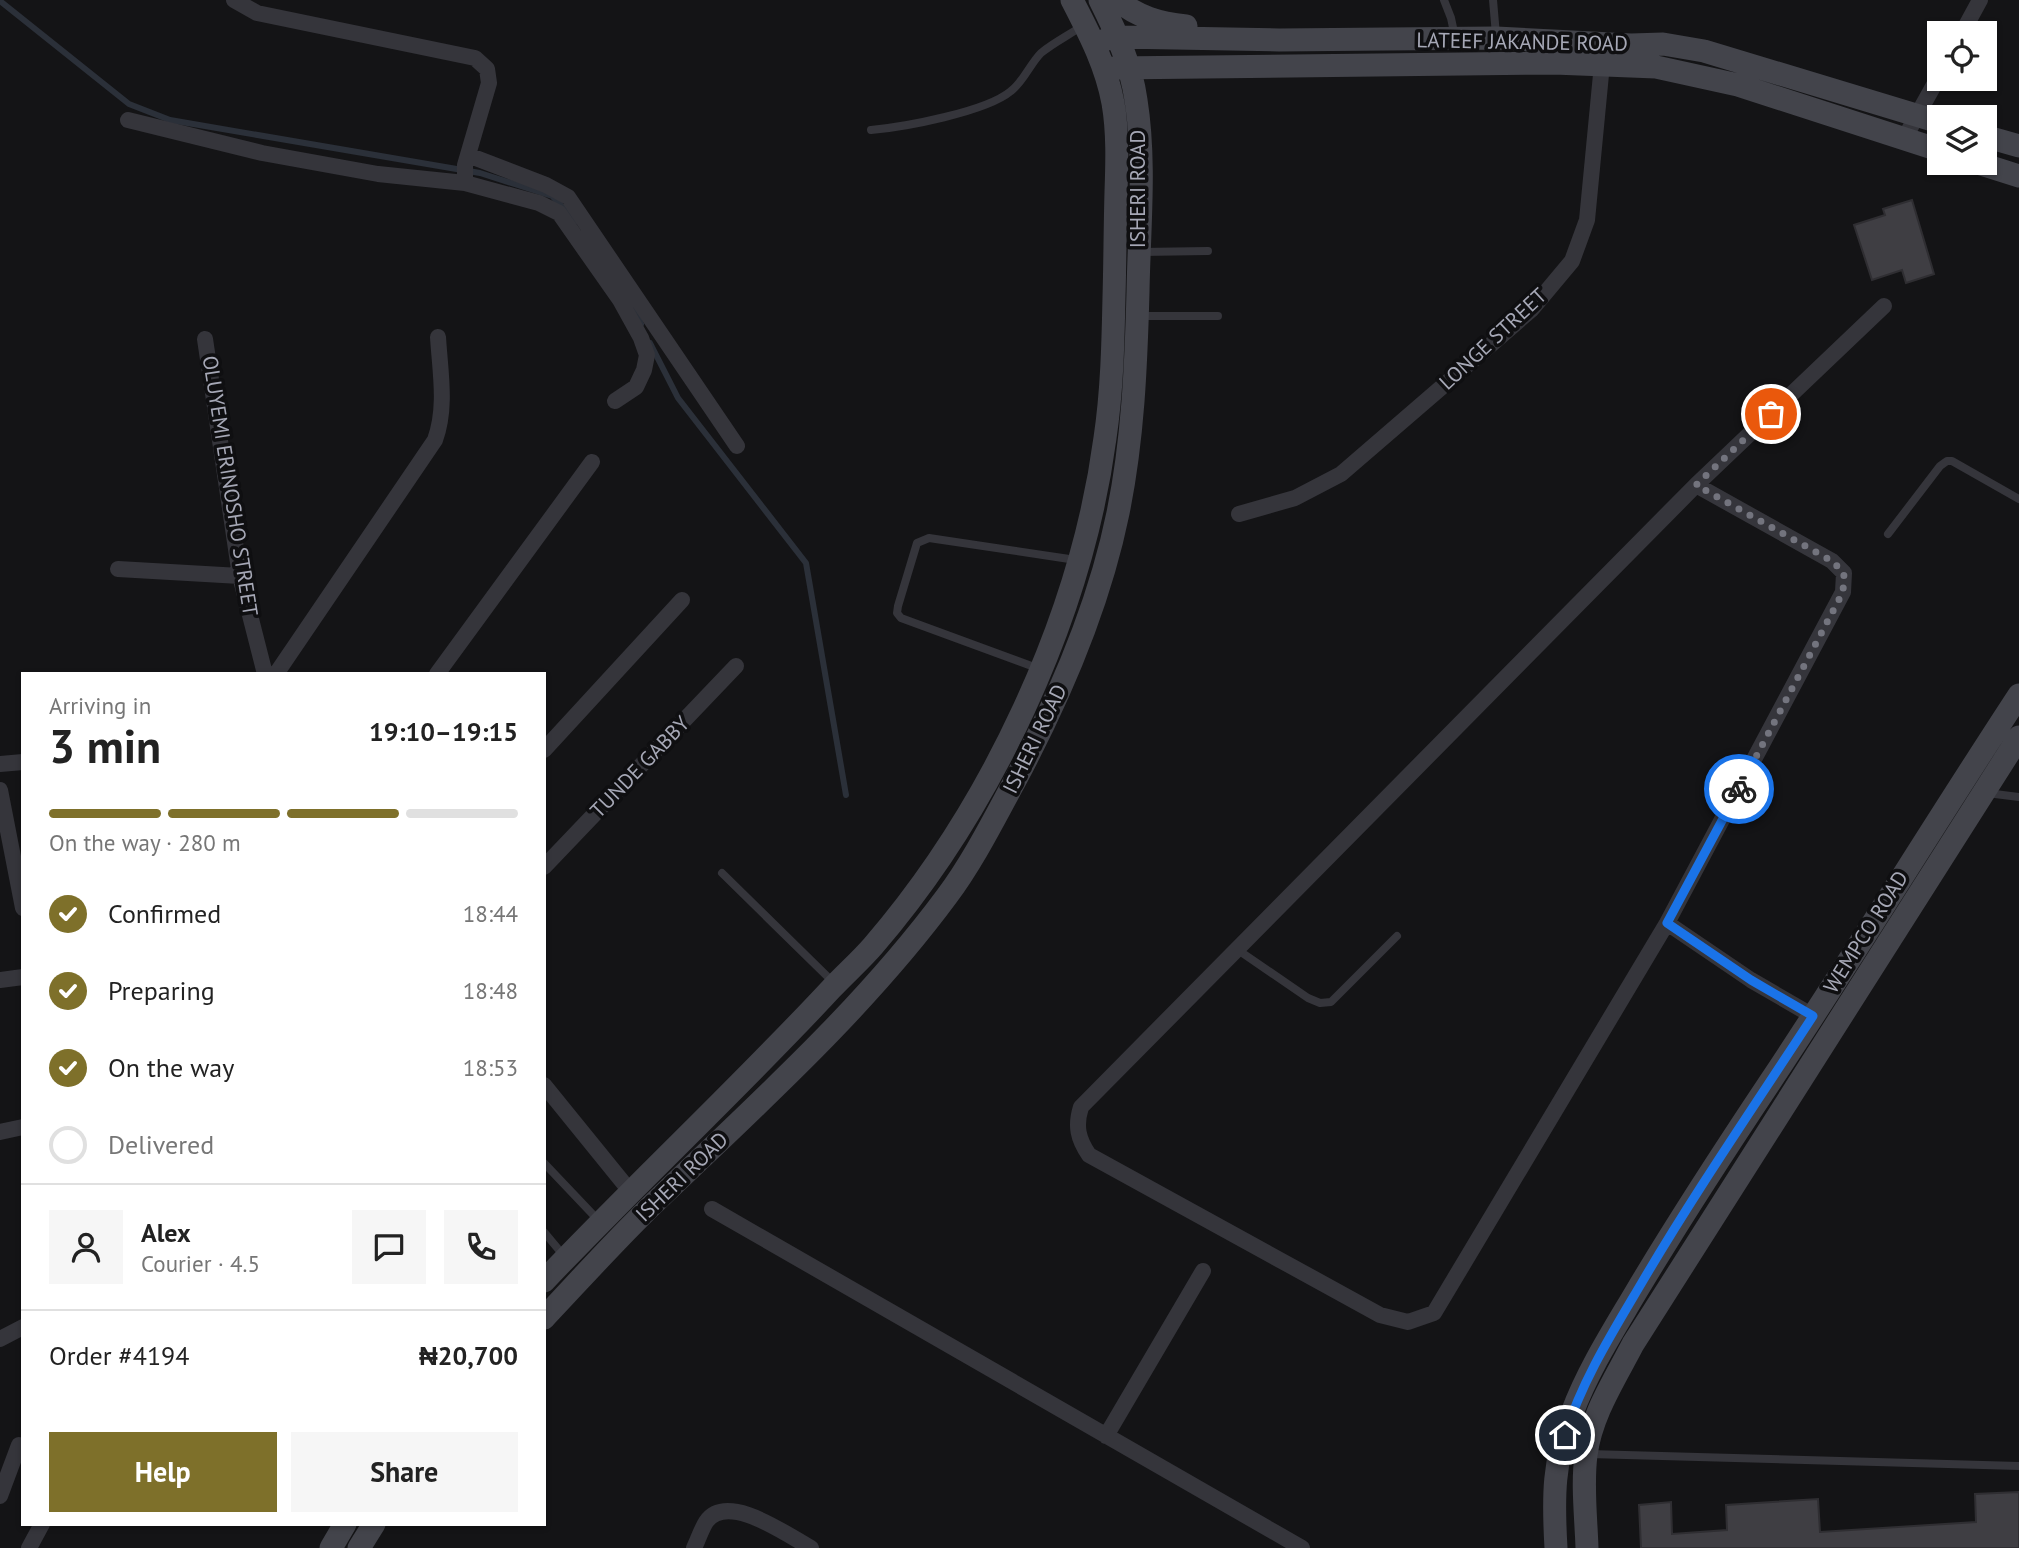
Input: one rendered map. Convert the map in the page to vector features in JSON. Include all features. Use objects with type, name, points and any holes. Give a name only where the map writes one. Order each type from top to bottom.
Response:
[{"type":"main road","name":"ISHERI ROAD","points":[[546,1279],[872,948],[927,878],[967,815],[1008,742],[1041,670],[1079,561],[1093,508],[1105,441],[1112,377],[1117,154],[1113,104],[1104,69],[1090,33],[1072,0]]},
{"type":"main road","name":"ISHERI ROAD","points":[[546,1316],[647,1210],[805,1058],[891,964],[948,895],[994,820],[1048,718],[1082,639],[1118,513],[1136,379],[1140,154],[1136,100],[1119,37],[1100,0]]},
{"type":"main road","points":[[1117,0],[1132,12],[1158,22],[1279,40]]},
{"type":"main road","name":"LATEEF JAKANDE ROAD","points":[[1090,33],[1119,37],[1279,40],[1496,38],[1631,45],[1662,44],[1704,51],[1927,119]]},
{"type":"main road","name":"LATEEF JAKANDE ROAD","points":[[1104,69],[1128,66],[1602,64],[1656,67],[1738,85],[1927,146]]},
{"type":"main road","points":[[1997,140],[2019,146]]},
{"type":"main road","points":[[1997,169],[2019,176]]},
{"type":"main road","name":"WEMPCO ROAD","points":[[1556,1548],[1553,1497],[1557,1458],[1572,1412],[1602,1349],[1688,1205],[2019,695]]},
{"type":"main road","name":"WEMPCO ROAD","points":[[1587,1548],[1586,1454],[1596,1417],[1633,1344],[2019,737]]},
{"type":"main road","points":[[1688,1205],[1712,1219]]},
{"type":"main road","points":[[331,1548],[344,1526]]},
{"type":"main road","points":[[359,1548],[372,1526]]},
{"type":"street","points":[[234,0],[257,13],[475,58],[487,69],[489,83],[466,169]]},
{"type":"street","points":[[1969,21],[1980,0]]},
{"type":"street","name":"LONGE STREET","points":[[1239,514],[1295,498],[1341,474],[1531,310],[1572,261],[1587,220],[1602,64]]},
{"type":"street","points":[[128,120],[262,153],[378,174],[466,169],[546,185],[568,197],[737,446]]},
{"type":"street","points":[[1904,139],[1927,120]]},
{"type":"street","points":[[466,169],[559,213],[620,300],[641,338],[647,355],[636,387],[615,401]]},
{"type":"street","points":[[1696,485],[1832,561],[1844,573],[1843,592],[1667,923],[1434,1313],[1408,1322],[1380,1315],[1089,1155],[1079,1141],[1077,1119],[1081,1107],[1696,485],[1884,306]]},
{"type":"street","points":[[277,672],[435,440],[442,408],[438,337]]},
{"type":"street","name":"OLUYEMI ERINOSHO STREET","points":[[205,339],[240,576],[264,672]]},
{"type":"street","points":[[438,672],[592,462]]},
{"type":"street","points":[[118,569],[240,576]]},
{"type":"street","points":[[546,748],[682,600]]},
{"type":"street","name":"TUNDE GABBY","points":[[546,865],[736,666]]},
{"type":"street","points":[[0,764],[21,762]]},
{"type":"street","points":[[0,790],[21,898]]},
{"type":"street","points":[[1667,923],[1751,980],[1813,1016]]},
{"type":"street","points":[[0,980],[21,977]]},
{"type":"street","points":[[546,1087],[630,1191]]},
{"type":"street","points":[[0,1132],[21,1127]]},
{"type":"street","points":[[712,1209],[1302,1548]]},
{"type":"street","points":[[1107,1436],[1203,1271]]},
{"type":"street","points":[[0,1339],[21,1329]]},
{"type":"street","points":[[0,1496],[19,1444]]},
{"type":"street","points":[[694,1548],[707,1520],[726,1510],[746,1513],[811,1548]]},
{"type":"street","points":[[29,1548],[41,1526]]},
{"type":"lane","points":[[1444,0],[1456,40]]},
{"type":"lane","points":[[1493,0],[1496,38]]},
{"type":"lane","points":[[871,130],[917,124],[996,100],[1010,93],[1022,82],[1040,54],[1090,33]]},
{"type":"lane","points":[[1138,252],[1208,251]]},
{"type":"lane","points":[[1137,316],[1218,316]]},
{"type":"lane","points":[[1888,534],[1940,466],[1947,461],[1952,461],[2019,499]]},
{"type":"lane","points":[[1041,670],[901,618],[897,613],[898,606],[917,543],[929,538],[1079,561]]},
{"type":"lane","points":[[1984,792],[2019,797]]},
{"type":"lane","points":[[722,873],[835,984]]},
{"type":"lane","points":[[1238,950],[1308,998],[1320,1003],[1331,1002],[1397,936]]},
{"type":"lane","points":[[546,1165],[600,1223]]},
{"type":"lane","points":[[546,1234],[566,1258]]},
{"type":"lane","points":[[1586,1454],[2019,1466]]},
{"type":"building","points":[[1912,200],[1934,274],[1906,283],[1902,270],[1872,280],[1854,225],[1885,215],[1883,209]]},
{"type":"building","points":[[2019,1492],[2019,1548],[1641,1548],[1639,1505],[1671,1502],[1672,1534],[1727,1530],[1726,1505],[1818,1499],[1820,1532],[1976,1522],[1975,1494]]},
{"type":"waterway","points":[[0,1],[129,104],[170,120],[480,173],[552,196],[576,221]]},
{"type":"waterway","points":[[631,302],[641,324]]},
{"type":"waterway","points":[[650,343],[678,398],[806,563],[846,795]]},
{"type":"way so far","points":[[1739,789],[1843,592],[1844,573],[1832,561],[1696,485],[1771,414]]},
{"type":"route","points":[[1565,1435],[1572,1412],[1602,1349],[1688,1205],[1813,1016],[1751,980],[1667,923],[1739,789]]}]
